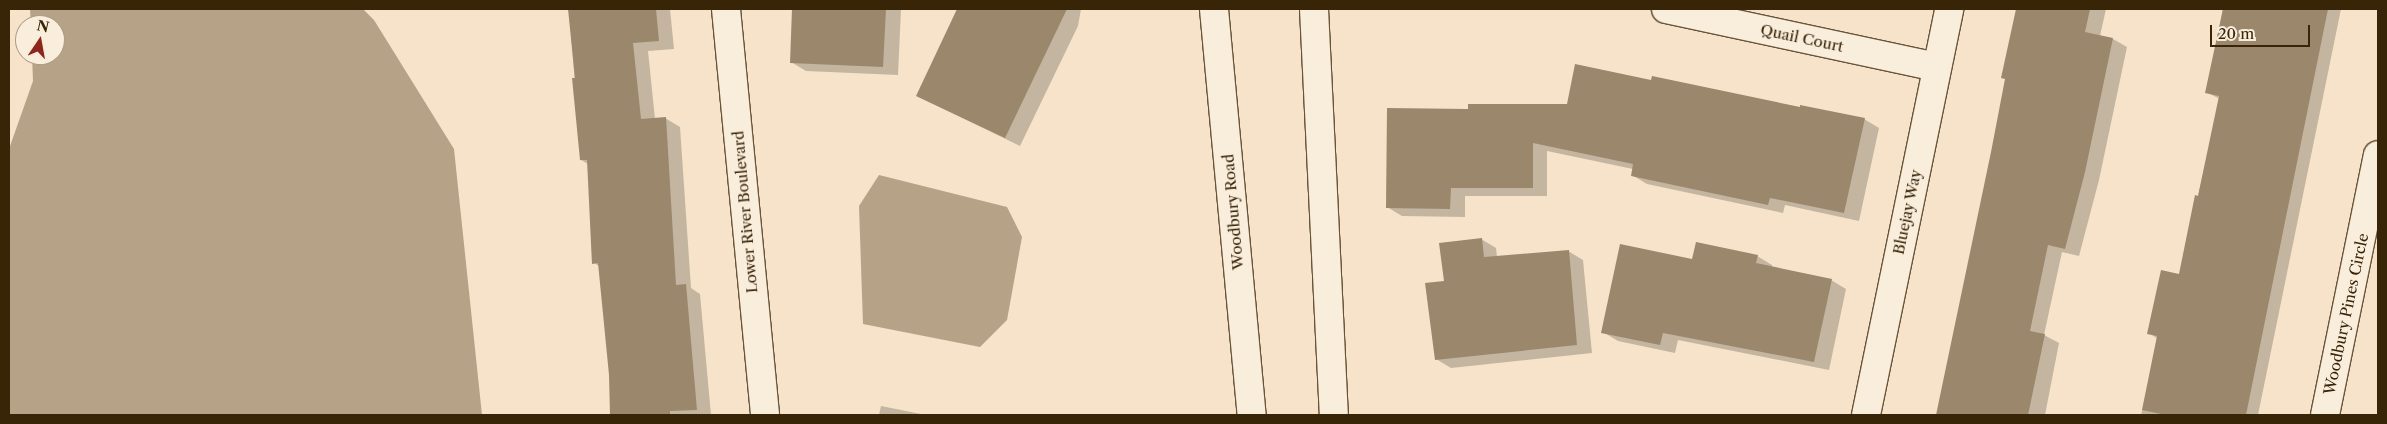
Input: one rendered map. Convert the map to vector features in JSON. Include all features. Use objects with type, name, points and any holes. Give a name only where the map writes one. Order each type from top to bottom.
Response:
[{"type":"street","name":"Lower River Boulevard","points":[[726,9],[764,415]]},
{"type":"street","name":"Woodbury Road","points":[[1214,9],[1252,415]]},
{"type":"street","points":[[1314,9],[1334,415]]},
{"type":"street","name":"Quail Court","points":[[1666,9],[1937,67]]},
{"type":"street","name":"Bluejay Way","points":[[1866,415],[1949,9]]},
{"type":"street","name":"Woodbury Pines Circle","points":[[2325,415],[2378,155]]},
{"type":"shaded area","points":[[30,9],[363,9],[374,20],[454,149],[482,415],[9,415],[9,149],[33,81],[32,65],[65,65],[65,15],[30,15]]},
{"type":"shaded area","points":[[879,175],[1007,207],[1022,237],[1007,320],[980,347],[863,324],[859,206]]},
{"type":"building","points":[[568,9],[656,9],[659,41],[633,43],[641,119],[666,117],[676,285],[686,284],[697,410],[670,411],[670,415],[610,415],[609,375],[598,263],[592,264],[587,160],[580,160],[572,78],[575,78]]},
{"type":"building","points":[[792,9],[886,9],[883,67],[790,63]]},
{"type":"building","points":[[957,9],[1067,9],[1005,138],[916,96]]},
{"type":"building","points":[[2016,9],[2090,9],[2085,32],[2113,38],[2085,172],[2065,249],[2048,245],[2030,331],[2045,334],[2028,415],[1936,415],[1991,152],[2005,79],[2001,78]]},
{"type":"building","points":[[2223,9],[2328,9],[2246,415],[2166,415],[2142,410],[2157,336],[2147,334],[2161,270],[2179,274],[2195,195],[2198,196],[2219,96],[2205,93]]},
{"type":"building","points":[[1575,64],[1651,80],[1652,76],[1800,107],[1800,105],[1865,118],[1844,213],[1770,198],[1768,205],[1631,176],[1633,164],[1533,143],[1533,188],[1451,188],[1450,209],[1386,208],[1387,108],[1468,109],[1468,104],[1567,104]]},
{"type":"building","points":[[1482,238],[1484,257],[1569,250],[1577,345],[1435,360],[1425,283],[1444,281],[1439,243]]},
{"type":"building","points":[[1696,242],[1758,255],[1756,263],[1832,279],[1814,362],[1663,333],[1660,345],[1601,333],[1620,244],[1692,259]]}]
